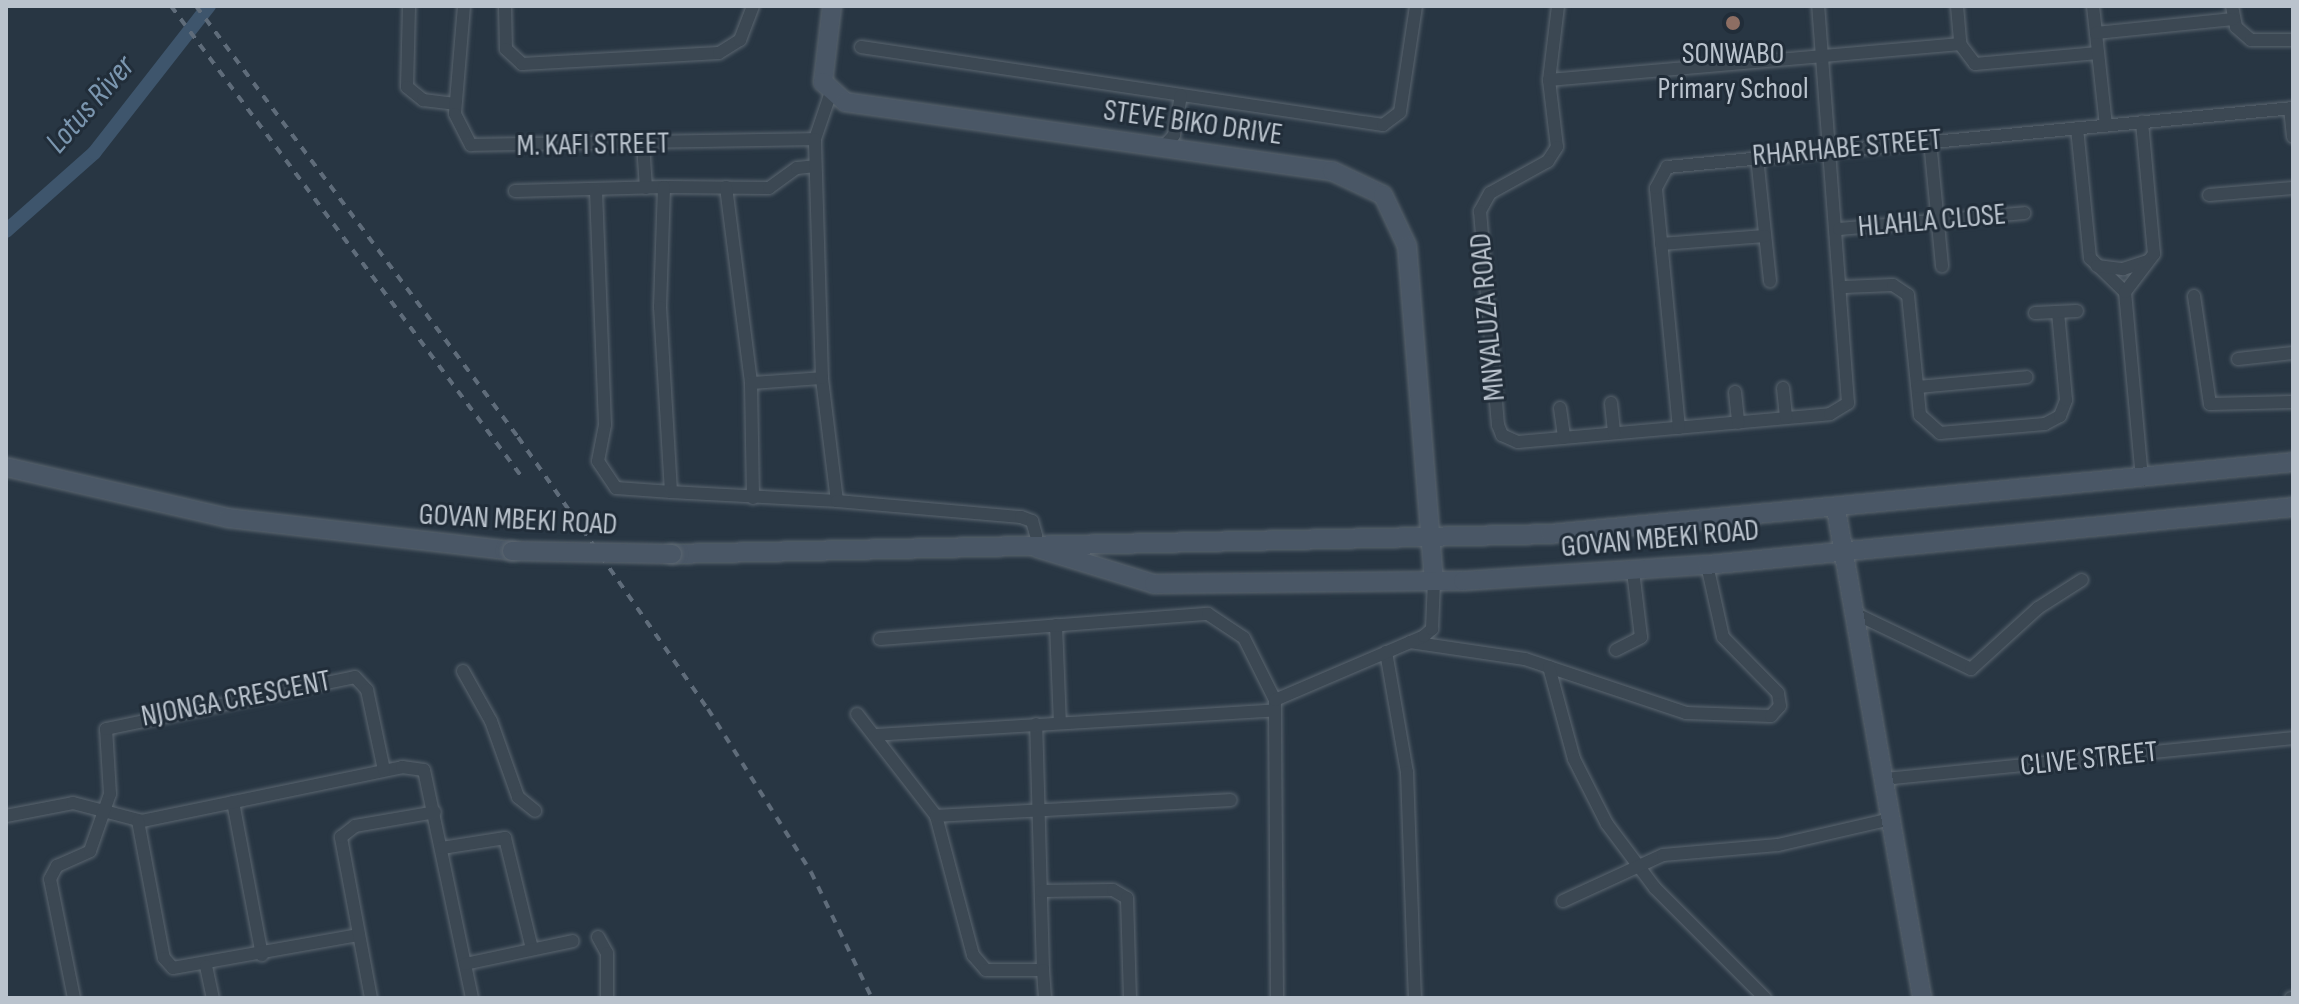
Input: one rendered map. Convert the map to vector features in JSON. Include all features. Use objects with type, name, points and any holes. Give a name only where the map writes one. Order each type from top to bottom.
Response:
[{"type":"main road","points":[[830,95],[822,76],[832,6]]},
{"type":"main road","name":"STEVE BIKO DRIVE","points":[[830,95],[1173,144],[1347,173],[1383,195],[1405,235],[1425,442],[1434,581]]},
{"type":"main road","name":"GOVAN MBEKI ROAD","points":[[6,467],[228,518],[512,551],[672,554],[1035,541],[1433,539],[1836,509],[2142,480],[2293,462]]},
{"type":"main road","name":"GOVAN MBEKI ROAD","points":[[1035,541],[1154,584],[1434,581],[1707,565],[2293,507]]},
{"type":"main road","points":[[1836,509],[1922,998]]},
{"type":"street","points":[[409,6],[407,87],[423,100],[455,104]]},
{"type":"street","name":"M. KAFI STREET","points":[[464,6],[455,104],[459,133],[484,148],[815,139]]},
{"type":"street","points":[[505,6],[506,49],[522,64],[719,53],[740,40],[753,6]]},
{"type":"street","points":[[861,47],[1181,96],[1391,123],[1402,103],[1416,6]]},
{"type":"street","points":[[1558,6],[1549,80],[1824,59],[1960,44]]},
{"type":"street","name":"MNYALUZA ROAD","points":[[1549,80],[1553,155],[1490,193],[1479,223],[1502,435],[1518,442],[1830,414],[1850,400],[1844,287],[1818,6]]},
{"type":"street","points":[[1957,6],[1960,44],[1978,65],[2098,53]]},
{"type":"street","points":[[2093,6],[2106,125]]},
{"type":"street","points":[[2096,33],[2233,12],[2251,40],[2293,40]]},
{"type":"street","points":[[830,95],[815,139],[815,166],[822,378],[837,501]]},
{"type":"street","points":[[1173,144],[1181,96]]},
{"type":"street","points":[[2292,108],[2293,137]]},
{"type":"street","name":"RHARHABE STREET","points":[[1679,428],[1656,188],[1661,171],[1757,157],[2292,108]]},
{"type":"street","points":[[2125,292],[2151,260],[2142,122]]},
{"type":"street","points":[[2077,128],[2088,246],[2097,266],[2125,292],[2142,480]]},
{"type":"street","points":[[1930,141],[1942,266]]},
{"type":"street","points":[[643,144],[646,188]]},
{"type":"street","points":[[1757,157],[1770,281]]},
{"type":"street","points":[[515,191],[775,187],[797,168],[815,166]]},
{"type":"street","points":[[664,187],[660,307],[671,492]]},
{"type":"street","points":[[726,187],[751,383],[753,498]]},
{"type":"street","points":[[2209,195],[2293,188]]},
{"type":"street","points":[[596,190],[605,425],[598,461],[616,488],[837,501],[1021,517],[1032,521],[1035,541]]},
{"type":"street","name":"HLAHLA CLOSE","points":[[1839,229],[2024,213]]},
{"type":"street","points":[[1661,244],[1765,236]]},
{"type":"street","points":[[2097,266],[2123,269],[2151,260]]},
{"type":"street","points":[[1844,287],[1893,285],[1908,295],[1920,415],[1934,432],[2053,422],[2066,400],[2058,312]]},
{"type":"street","points":[[2194,296],[2210,404],[2293,402]]},
{"type":"street","points":[[2035,313],[2077,311]]},
{"type":"street","points":[[2238,359],[2293,353]]},
{"type":"street","points":[[1918,387],[2027,377]]},
{"type":"street","points":[[751,383],[822,378]]},
{"type":"street","points":[[1783,388],[1786,418]]},
{"type":"street","points":[[1735,392],[1738,423]]},
{"type":"street","points":[[1611,403],[1614,433]]},
{"type":"street","points":[[1560,408],[1564,438]]},
{"type":"street","points":[[1410,642],[1549,667],[1708,717],[1764,718],[1778,711],[1770,682],[1723,637],[1707,565]]},
{"type":"street","points":[[1616,650],[1641,637],[1633,571]]},
{"type":"street","points":[[1852,612],[1967,670],[2082,580]]},
{"type":"street","points":[[874,735],[1273,705],[1432,629],[1434,581]]},
{"type":"street","points":[[880,639],[1217,615],[1244,638],[1273,705],[1277,998]]},
{"type":"street","points":[[1056,625],[1060,723]]},
{"type":"street","points":[[1386,652],[1407,772],[1415,998]]},
{"type":"street","points":[[1549,667],[1583,781],[1636,866],[1765,998]]},
{"type":"street","points":[[463,671],[491,721],[518,797],[535,811]]},
{"type":"street","name":"NJONGA CRESCENT","points":[[100,812],[110,790],[102,736],[111,726],[349,677],[365,685],[384,770]]},
{"type":"street","points":[[857,714],[936,816],[976,962],[986,970],[1043,970]]},
{"type":"street","points":[[1036,724],[1045,998]]},
{"type":"street","name":"CLIVE STREET","points":[[1884,779],[2293,738]]},
{"type":"street","points":[[6,816],[73,803],[138,821],[384,770],[424,770],[472,998]]},
{"type":"street","points":[[936,816],[1231,800]]},
{"type":"street","points":[[233,802],[262,955]]},
{"type":"street","points":[[74,998],[50,879],[57,866],[90,851],[100,812]]},
{"type":"street","points":[[371,998],[341,837],[355,826],[435,812]]},
{"type":"street","points":[[1563,901],[1636,866],[1680,851],[1778,845],[1891,819]]},
{"type":"street","points":[[138,821],[167,964],[206,966],[359,935]]},
{"type":"street","points":[[442,848],[505,838],[532,949]]},
{"type":"street","points":[[1041,891],[1113,890],[1127,898],[1130,998]]},
{"type":"street","points":[[598,937],[607,953],[607,998]]},
{"type":"street","points":[[465,964],[573,941]]},
{"type":"street","points":[[206,966],[213,998]]},
{"type":"waterway","name":"Lotus River","points":[[6,231],[94,153],[209,6]]},
{"type":"railway","points":[[171,6],[522,477]]},
{"type":"railway","points":[[196,6],[518,437],[708,709],[811,872],[872,998]]},
{"type":"place","name":"SONWABO Primary School","points":[[1733,23]]}]
